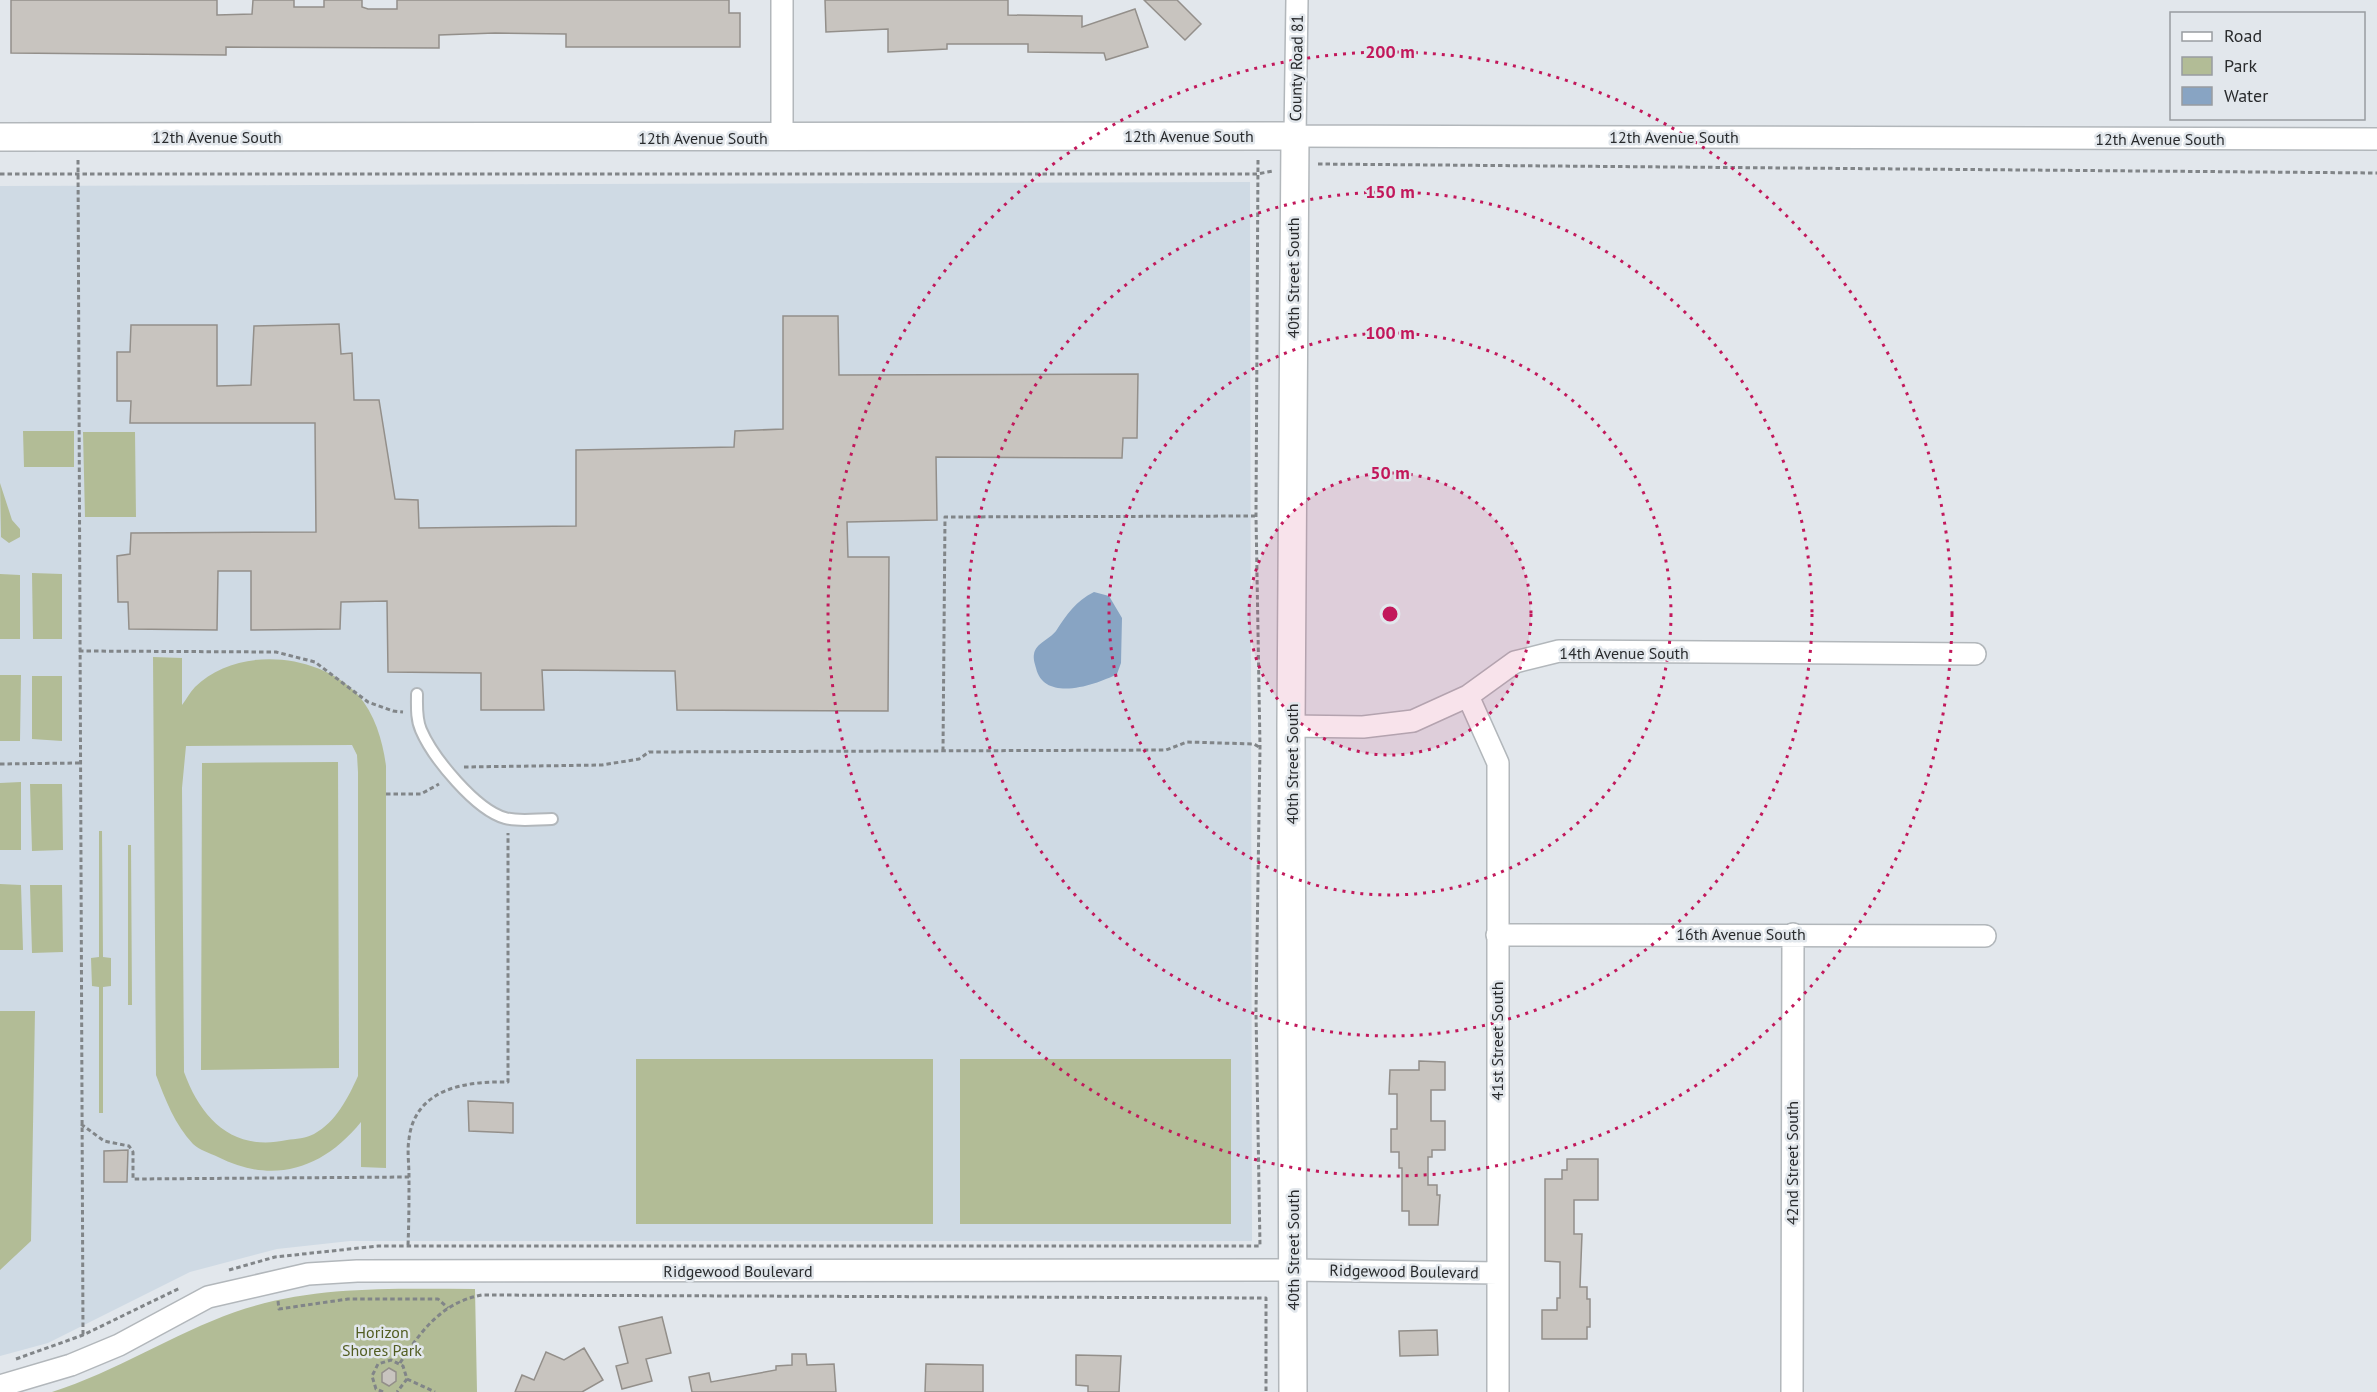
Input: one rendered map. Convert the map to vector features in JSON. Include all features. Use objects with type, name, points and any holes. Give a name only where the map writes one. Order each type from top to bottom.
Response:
[{"type":"street","points":[[782,0],[782,138]]},
{"type":"street","name":"County Road 81","points":[[1295,136],[1297,0]]},
{"type":"street","name":"12th Avenue South","points":[[0,137],[1295,136],[2377,139]]},
{"type":"street","name":"40th Street South","points":[[1293,1392],[1291,726],[1295,136]]},
{"type":"street","name":"14th Avenue South","points":[[1291,726],[1364,727],[1413,720],[1468,696],[1515,662],[1559,651],[1975,654]]},
{"type":"street","name":"41st Street South","points":[[1468,696],[1498,763],[1498,1392]]},
{"type":"street","name":"16th Avenue South","points":[[1497,936],[1793,934],[1985,936]]},
{"type":"street","name":"42nd Street South","points":[[1792,1392],[1793,934]]},
{"type":"street","name":"Ridgewood Boulevard","points":[[0,1386],[71,1365],[119,1345],[208,1297],[309,1274],[357,1271],[1294,1270],[1498,1273]]},
{"type":"lane","points":[[417,694],[417,712],[425,738],[451,774],[486,811],[508,819],[552,819]]},
{"type":"path","points":[[1259,136],[1256,516],[1260,747],[1256,1012],[1260,1246]]},
{"type":"path","points":[[78,137],[83,1335]]},
{"type":"path","points":[[0,174],[1257,174],[1322,164],[2377,173]]},
{"type":"path","points":[[943,751],[945,517],[1256,516]]},
{"type":"path","points":[[79,651],[276,652],[315,662],[368,702],[393,711],[417,712]]},
{"type":"path","points":[[386,794],[421,794],[440,784],[466,765],[602,765],[639,759],[650,752],[1166,750],[1187,742],[1254,744],[1260,747]]},
{"type":"path","points":[[0,764],[79,763]]},
{"type":"path","points":[[408,1245],[409,1140],[420,1109],[433,1096],[464,1083],[508,1082],[508,819]]},
{"type":"path","points":[[81,1124],[104,1141],[129,1146],[133,1152],[133,1179],[409,1177]]},
{"type":"path","points":[[275,1257],[279,1309],[348,1299],[387,1298],[438,1299],[448,1308]]},
{"type":"path","points":[[400,1363],[423,1331],[448,1308],[465,1298],[482,1295],[1266,1298],[1266,1392]]},
{"type":"path","points":[[380,1392],[376,1389],[372,1376],[378,1364],[391,1360],[400,1363],[407,1379],[435,1392]]},
{"type":"path","points":[[398,1392],[407,1379]]},
{"type":"shaded area","points":[[1250,182],[1252,1241],[350,1241],[277,1249],[190,1272],[48,1343],[0,1356],[0,186]]},
{"type":"green space","points":[[23,431],[74,431],[74,467],[24,467]]},
{"type":"green space","points":[[83,432],[135,432],[136,517],[85,517]]},
{"type":"green space","points":[[0,483],[12,520],[20,529],[20,537],[9,543],[1,537]]},
{"type":"green space","points":[[32,573],[62,574],[62,639],[33,639]]},
{"type":"green space","points":[[0,574],[20,575],[20,639],[0,639]]},
{"type":"green space","points":[[153,657],[182,658],[182,705],[195,687],[213,674],[233,665],[255,660],[278,660],[301,663],[322,670],[342,681],[364,703],[377,729],[386,766],[386,1168],[361,1167],[361,1122],[330,1151],[296,1168],[277,1171],[258,1170],[238,1165],[201,1150],[193,1144],[176,1120],[156,1075]],"holes":[[[352,745],[357,755],[358,1076],[335,1116],[314,1134],[268,1142],[251,1141],[235,1136],[210,1117],[191,1089],[184,1072],[182,788],[186,746]]]},
{"type":"green space","points":[[0,675],[21,675],[20,741],[0,741]]},
{"type":"green space","points":[[32,676],[62,676],[62,741],[32,739]]},
{"type":"green space","points":[[338,762],[339,1068],[201,1070],[202,763]]},
{"type":"green space","points":[[21,782],[21,850],[0,850],[0,783]]},
{"type":"green space","points":[[30,784],[62,784],[63,850],[32,851]]},
{"type":"green space","points":[[99,831],[102,831],[103,957],[111,958],[111,986],[103,987],[103,1113],[99,1113],[99,987],[92,986],[91,958],[99,957]]},
{"type":"green space","points":[[128,845],[131,845],[132,1005],[128,1005]]},
{"type":"green space","points":[[0,884],[21,885],[23,950],[0,950]]},
{"type":"green space","points":[[30,885],[62,885],[63,952],[32,953]]},
{"type":"green space","points":[[0,1011],[35,1011],[31,1241],[0,1270]]},
{"type":"green space","points":[[636,1059],[933,1059],[933,1224],[636,1224]]},
{"type":"green space","points":[[960,1059],[1231,1059],[1231,1224],[960,1224]]},
{"type":"green space","name":"Horizon Shores Park","points":[[475,1289],[477,1392],[52,1392],[98,1374],[212,1321],[264,1303],[354,1290]]},
{"type":"water","points":[[1094,592],[1109,596],[1122,618],[1121,663],[1117,674],[1097,683],[1072,688],[1049,685],[1041,679],[1036,668],[1035,650],[1056,631],[1077,604]]},
{"type":"building","points":[[11,0],[217,0],[217,15],[252,14],[253,0],[294,0],[294,7],[324,7],[324,0],[362,0],[362,7],[368,9],[397,9],[397,0],[729,0],[729,13],[740,13],[740,47],[566,47],[566,34],[495,33],[439,35],[439,48],[226,47],[226,55],[11,53]]},
{"type":"building","points":[[825,0],[1008,0],[1008,15],[1082,16],[1082,27],[1135,9],[1148,47],[1106,60],[1104,53],[1028,52],[1028,44],[947,44],[947,49],[888,52],[888,29],[826,32]]},
{"type":"building","points":[[1144,0],[1177,0],[1201,24],[1185,40]]},
{"type":"building","points":[[783,316],[838,316],[839,375],[1138,374],[1137,438],[1123,438],[1122,458],[936,457],[937,520],[847,522],[848,557],[889,557],[888,711],[677,710],[675,671],[542,670],[544,710],[481,710],[481,673],[388,672],[387,601],[341,602],[340,629],[251,630],[251,571],[218,571],[217,630],[129,629],[128,602],[118,602],[117,556],[130,554],[131,533],[316,532],[315,423],[130,423],[131,401],[117,401],[117,352],[130,352],[131,325],[217,325],[217,386],[251,385],[254,326],[339,324],[341,354],[352,353],[354,400],[379,400],[395,499],[418,500],[419,528],[576,526],[576,450],[734,447],[735,431],[783,429]]},
{"type":"building","points":[[1419,1061],[1445,1062],[1445,1090],[1431,1090],[1431,1121],[1445,1121],[1445,1150],[1432,1150],[1432,1157],[1428,1157],[1428,1185],[1437,1185],[1437,1195],[1440,1195],[1438,1225],[1409,1225],[1409,1211],[1402,1211],[1402,1168],[1399,1168],[1399,1152],[1391,1152],[1391,1129],[1397,1129],[1397,1094],[1389,1094],[1390,1070],[1419,1070]]},
{"type":"building","points":[[468,1101],[513,1103],[513,1133],[469,1131]]},
{"type":"building","points":[[128,1150],[127,1182],[104,1182],[104,1151]]},
{"type":"building","points":[[1567,1159],[1598,1159],[1598,1200],[1574,1200],[1574,1234],[1582,1234],[1580,1287],[1587,1287],[1587,1299],[1590,1299],[1590,1327],[1587,1327],[1587,1339],[1542,1339],[1542,1310],[1557,1310],[1557,1298],[1560,1298],[1560,1262],[1545,1261],[1545,1179],[1562,1179],[1562,1170],[1567,1170]]},
{"type":"building","points":[[662,1317],[671,1353],[646,1359],[652,1381],[622,1389],[616,1366],[628,1363],[619,1327]]},
{"type":"building","points":[[1437,1330],[1438,1355],[1400,1356],[1399,1331]]},
{"type":"building","points":[[584,1348],[603,1380],[582,1392],[515,1392],[522,1375],[534,1380],[546,1352],[564,1360]]},
{"type":"building","points":[[792,1354],[806,1354],[807,1365],[834,1364],[836,1392],[692,1392],[689,1377],[709,1373],[711,1382],[776,1370],[776,1366],[792,1365]]},
{"type":"building","points":[[1076,1355],[1121,1356],[1119,1392],[1088,1392],[1088,1386],[1076,1385]]},
{"type":"building","points":[[926,1364],[983,1365],[983,1392],[925,1392]]},
{"type":"building","points":[[389,1368],[396,1372],[396,1381],[389,1386],[382,1382],[382,1373]]}]
